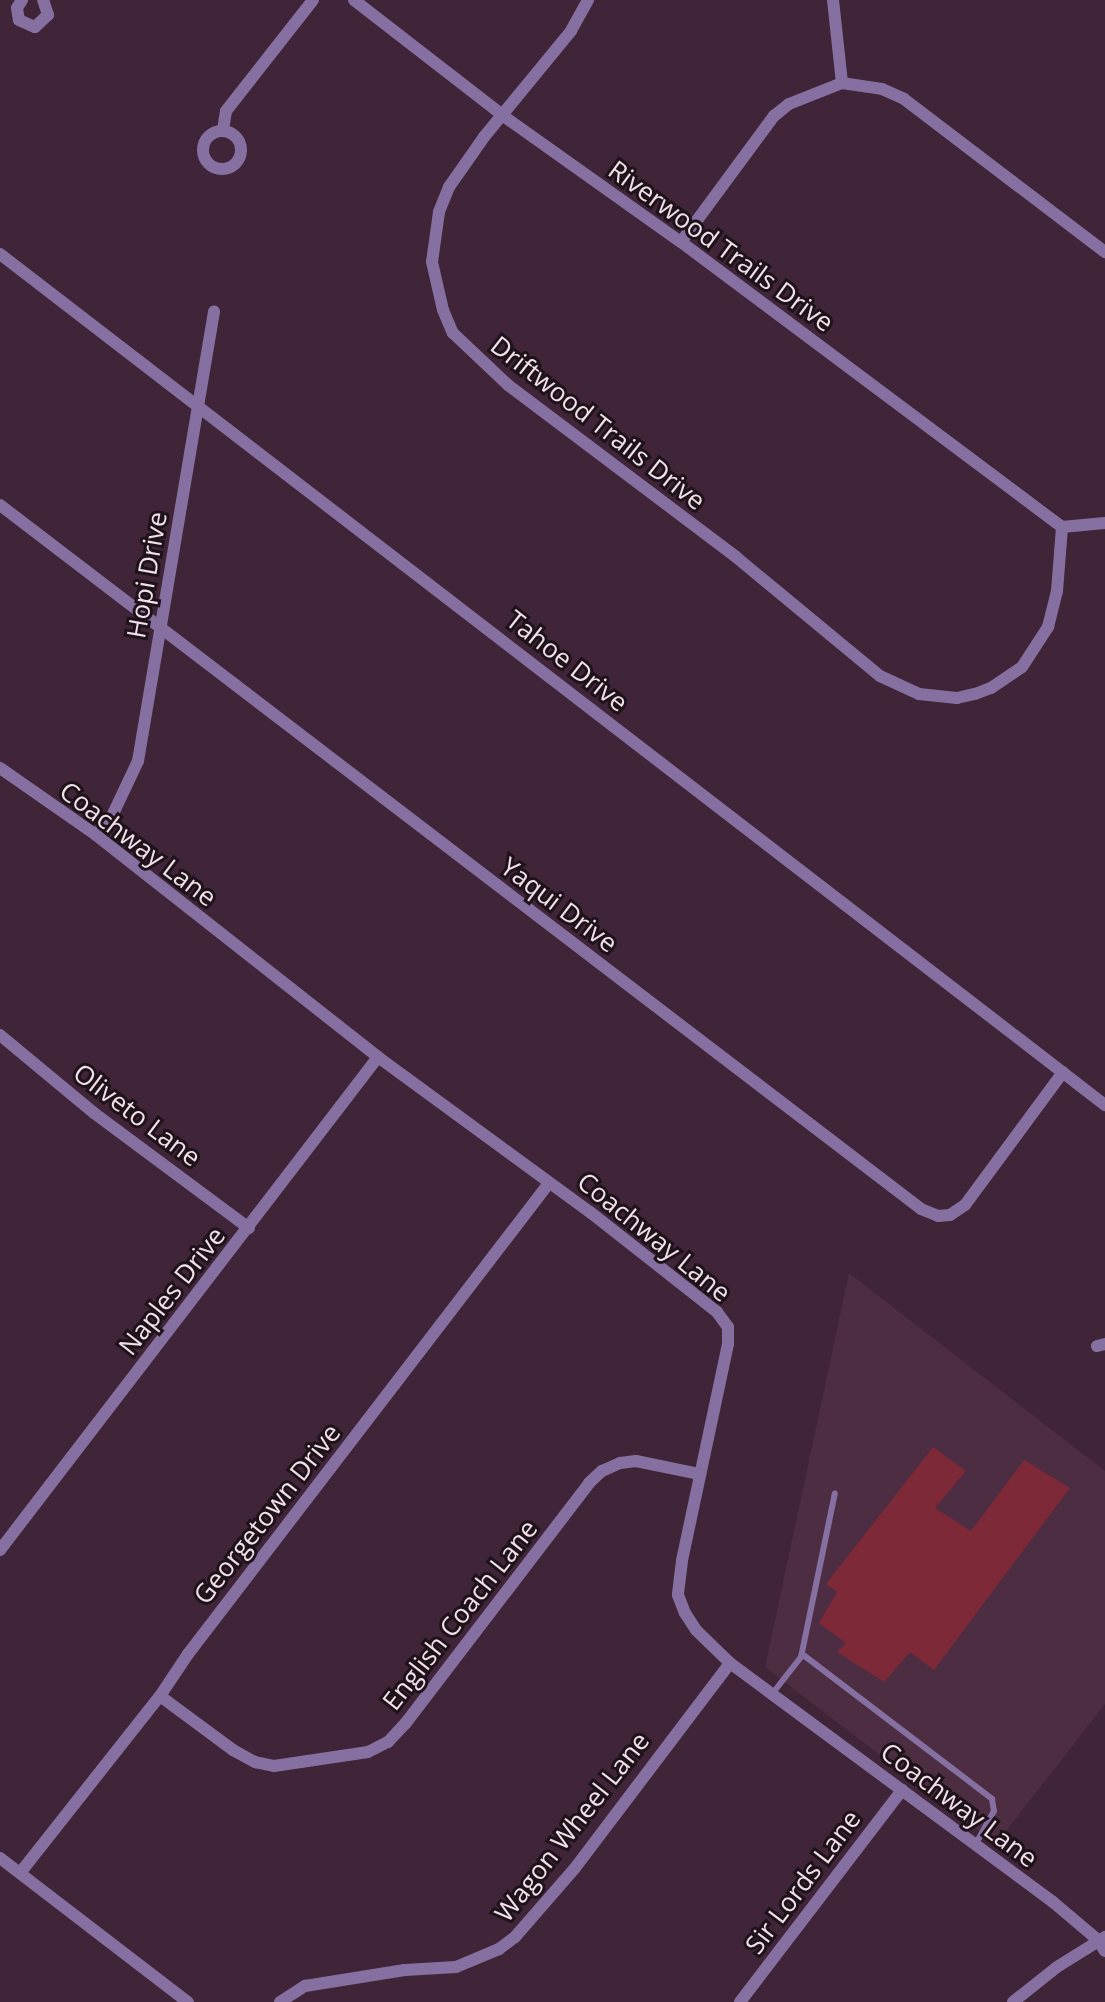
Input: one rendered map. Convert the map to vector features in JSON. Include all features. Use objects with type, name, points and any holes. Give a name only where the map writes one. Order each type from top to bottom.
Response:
[{"type":"street","points":[[22,0],[17,14],[29,27],[45,20],[46,1]]},
{"type":"street","points":[[223,130],[226,111],[313,0]]},
{"type":"street","name":"Riverwood Trails Drive","points":[[354,0],[502,115],[681,242],[1062,527]]},
{"type":"street","name":"Driftwood Trails Drive","points":[[588,0],[571,31],[502,115],[449,187],[433,238],[436,285],[453,333],[508,385],[736,557],[880,676],[919,694],[957,698],[991,688],[1022,667],[1048,627],[1057,591],[1062,527]]},
{"type":"street","points":[[833,0],[842,83]]},
{"type":"street","points":[[681,242],[774,116],[789,104],[842,83],[882,89],[904,99],[1105,252]]},
{"type":"street","name":"Tahoe Drive","points":[[0,254],[1105,1105]]},
{"type":"street","name":"Hopi Drive","points":[[96,835],[127,791],[138,761],[214,311]]},
{"type":"street","name":"Yaqui Drive","points":[[0,505],[921,1209],[938,1216],[950,1215],[965,1205],[1063,1072]]},
{"type":"street","points":[[1062,527],[1105,523]]},
{"type":"street","name":"Coachway Lane","points":[[0,768],[96,835],[378,1057],[676,1278],[717,1312],[728,1327],[721,1390],[699,1474],[678,1595],[696,1630],[730,1663],[1103,1943]]},
{"type":"street","name":"Oliveto Lane","points":[[0,1035],[94,1113],[249,1228]]},
{"type":"street","name":"Naples Drive","points":[[0,1550],[378,1057]]},
{"type":"street","name":"Georgetown Drive","points":[[20,1873],[160,1696],[188,1654],[549,1183]]},
{"type":"street","name":"English Coach Lane","points":[[160,1696],[233,1750],[255,1762],[274,1766],[368,1752],[388,1742],[405,1724],[589,1483],[602,1471],[620,1463],[636,1461],[699,1474]]},
{"type":"street","name":"Wagon Wheel Lane","points":[[280,2002],[305,1986],[405,1970],[456,1967],[499,1949],[515,1937],[575,1868],[730,1663]]},
{"type":"street","name":"Sir Lords Lane","points":[[740,2002],[902,1790]]},
{"type":"street","points":[[0,1858],[188,2002]]},
{"type":"street","points":[[1013,2002],[1057,1967],[1103,1943]]},
{"type":"lane","points":[[772,1694],[802,1654],[835,1493]]},
{"type":"lane","points":[[802,1654],[992,1799],[994,1811],[975,1844]]},
{"type":"shaded area","points":[[849,1273],[1105,1471],[1105,1704],[996,1844],[765,1667]]},
{"type":"building","points":[[933,1447],[966,1471],[935,1508],[971,1531],[1024,1460],[1070,1488],[934,1670],[910,1652],[884,1682],[837,1652],[846,1643],[819,1623],[837,1592],[826,1584]]}]
